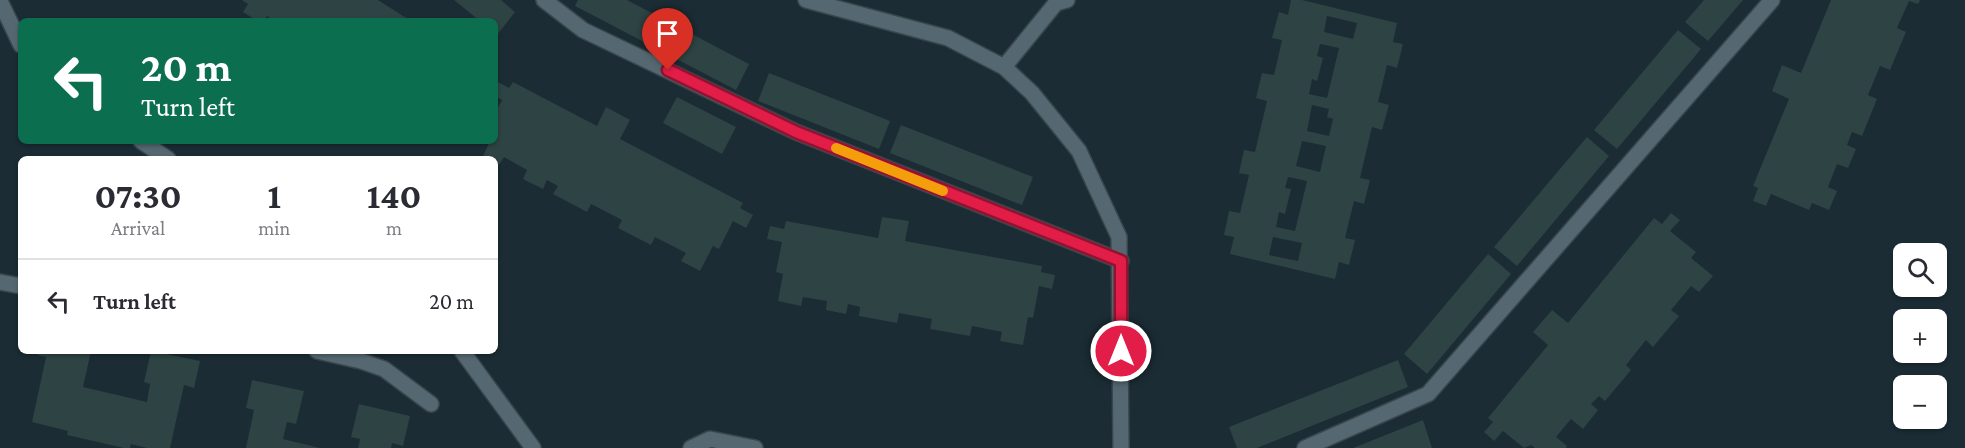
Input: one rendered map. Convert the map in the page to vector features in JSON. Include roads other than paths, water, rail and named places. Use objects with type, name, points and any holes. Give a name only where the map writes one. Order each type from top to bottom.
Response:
[{"type":"street","points":[[544,0],[583,30],[796,132],[1121,261]]},
{"type":"street","points":[[806,0],[948,38],[1004,66],[1032,93],[1079,151],[1119,237],[1121,261],[1120,448]]},
{"type":"street","points":[[1004,66],[1056,3],[1067,0]]},
{"type":"street","points":[[1305,448],[1428,394],[1772,0]]},
{"type":"street","points":[[0,1],[18,39]]},
{"type":"street","points":[[146,144],[164,156]]},
{"type":"street","points":[[0,282],[18,285]]},
{"type":"street","points":[[330,354],[384,369],[431,404]]},
{"type":"street","points":[[464,354],[534,448]]},
{"type":"street","points":[[691,448],[710,439],[755,448]]}]
